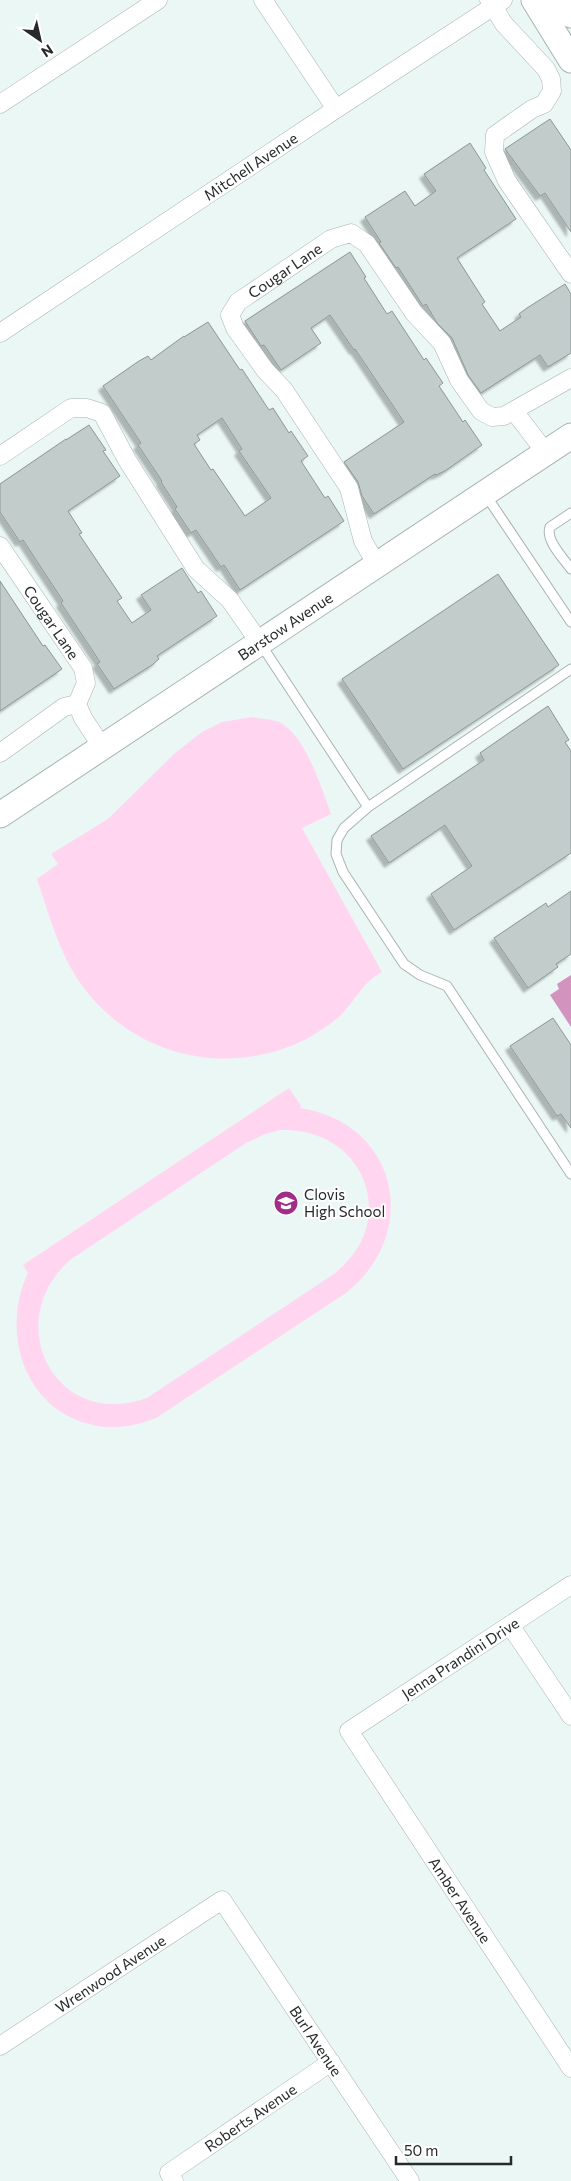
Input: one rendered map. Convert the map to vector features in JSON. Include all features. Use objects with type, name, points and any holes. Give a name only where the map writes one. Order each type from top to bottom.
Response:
[{"type":"street","points":[[0,104],[158,0]]},
{"type":"street","points":[[262,0],[336,108]]},
{"type":"street","points":[[534,0],[571,60]]},
{"type":"street","points":[[559,0],[571,15]]},
{"type":"street","points":[[495,2],[504,24],[546,69],[551,80],[552,91],[544,104],[532,109],[495,135],[494,152],[507,181],[571,274]]},
{"type":"street","name":"Mitchell Avenue","points":[[0,333],[495,2]]},
{"type":"street","name":"Cougar Lane","points":[[377,565],[363,541],[350,488],[284,390],[265,370],[235,328],[230,315],[238,302],[332,239],[351,233],[367,244],[414,314],[442,343],[459,380],[482,411],[492,417],[504,416],[571,378]]},
{"type":"street","points":[[0,456],[71,408],[87,408],[102,413],[127,460],[196,569],[230,600],[260,642]]},
{"type":"street","points":[[514,412],[546,453]]},
{"type":"street","name":"Barstow Avenue","points":[[0,815],[571,436]]},
{"type":"street","name":"Cougar Lane","points":[[0,546],[83,668],[86,683],[77,704]]},
{"type":"street","points":[[0,753],[64,707],[77,704],[83,718],[102,747]]},
{"type":"street","name":"Jenna Prandini Drive","points":[[349,1731],[571,1585]]},
{"type":"street","points":[[510,1625],[571,1716]]},
{"type":"street","name":"Amber Avenue","points":[[349,1731],[571,2068]]},
{"type":"street","name":"Wrenwood Avenue","points":[[0,2046],[222,1900]]},
{"type":"street","name":"Burl Avenue","points":[[222,1900],[410,2181]]},
{"type":"street","name":"Roberts Avenue","points":[[172,2177],[331,2062]]},
{"type":"lane","points":[[485,494],[571,622]]},
{"type":"lane","points":[[571,514],[550,527],[548,531],[550,539],[571,569]]},
{"type":"lane","points":[[260,642],[368,807]]},
{"type":"lane","points":[[571,668],[368,807],[344,828],[338,840],[336,854],[343,872],[404,964],[420,975],[447,986],[571,1174]]},
{"type":"shaded area","points":[[252,717],[279,722],[288,728],[305,750],[331,814],[302,828],[382,972],[370,981],[333,1022],[310,1037],[279,1050],[248,1057],[216,1058],[185,1054],[155,1044],[127,1029],[102,1009],[73,972],[50,919],[37,879],[58,864],[51,854],[108,819],[175,753],[202,732],[222,722]]},
{"type":"shaded area","points":[[571,975],[571,1027],[550,995],[559,989],[557,984]]},
{"type":"shaded area","points":[[289,1088],[301,1106],[300,1108],[333,1118],[359,1135],[378,1157],[388,1183],[391,1212],[385,1240],[370,1268],[346,1293],[156,1418],[133,1425],[117,1427],[93,1425],[69,1417],[50,1403],[35,1386],[24,1365],[18,1343],[17,1320],[20,1296],[28,1273],[23,1265]],"holes":[[[281,1130],[310,1133],[335,1144],[353,1161],[364,1182],[369,1205],[366,1229],[354,1253],[334,1274],[147,1398],[114,1404],[86,1399],[64,1385],[48,1365],[39,1340],[40,1312],[49,1285],[70,1260],[246,1143],[268,1133]]]},
{"type":"building","points":[[550,119],[571,150],[571,232],[545,193],[540,196],[505,149]]},
{"type":"building","points":[[470,143],[486,168],[484,170],[516,219],[457,258],[485,302],[482,304],[500,331],[521,317],[519,314],[527,308],[565,284],[571,294],[571,353],[548,367],[540,355],[481,393],[468,375],[452,338],[437,323],[426,304],[423,306],[398,267],[396,268],[379,243],[381,242],[365,217],[405,191],[415,206],[436,191],[424,174]]},
{"type":"building","points":[[350,252],[387,314],[392,311],[424,360],[426,358],[443,383],[439,386],[463,422],[465,420],[482,445],[445,471],[435,474],[374,514],[362,496],[358,482],[344,462],[404,422],[330,315],[311,328],[321,343],[281,370],[264,345],[261,346],[245,321]]},
{"type":"building","points":[[208,322],[269,410],[273,408],[289,433],[291,431],[308,456],[301,461],[325,498],[328,496],[344,521],[240,590],[224,565],[221,567],[196,530],[191,533],[175,509],[177,507],[162,481],[138,445],[141,443],[103,386],[139,361],[148,356],[151,360]],"holes":[[[222,418],[242,449],[239,451],[271,498],[245,516],[194,444],[200,440],[197,435]]]},
{"type":"building","points":[[89,425],[106,450],[103,451],[120,476],[68,511],[82,533],[79,534],[122,598],[117,601],[132,623],[151,610],[141,595],[182,568],[198,593],[201,591],[217,616],[157,656],[159,659],[152,665],[114,689],[97,664],[100,662],[61,603],[63,601],[23,540],[20,542],[0,512],[0,484]]},
{"type":"building","points":[[498,574],[559,665],[403,769],[342,679]]},
{"type":"building","points":[[0,581],[43,646],[45,645],[62,669],[0,711]]},
{"type":"building","points":[[548,706],[569,740],[565,742],[571,751],[571,853],[454,930],[431,894],[472,866],[445,825],[389,863],[371,836],[484,760],[480,753]]},
{"type":"building","points":[[571,891],[571,954],[556,964],[558,967],[528,988],[494,938],[546,903],[548,907]]},
{"type":"building","points":[[553,1018],[571,1045],[571,1128],[561,1114],[557,1116],[510,1046]]},
{"type":"place","name":"Clovis High School","points":[[286,1203]]}]
